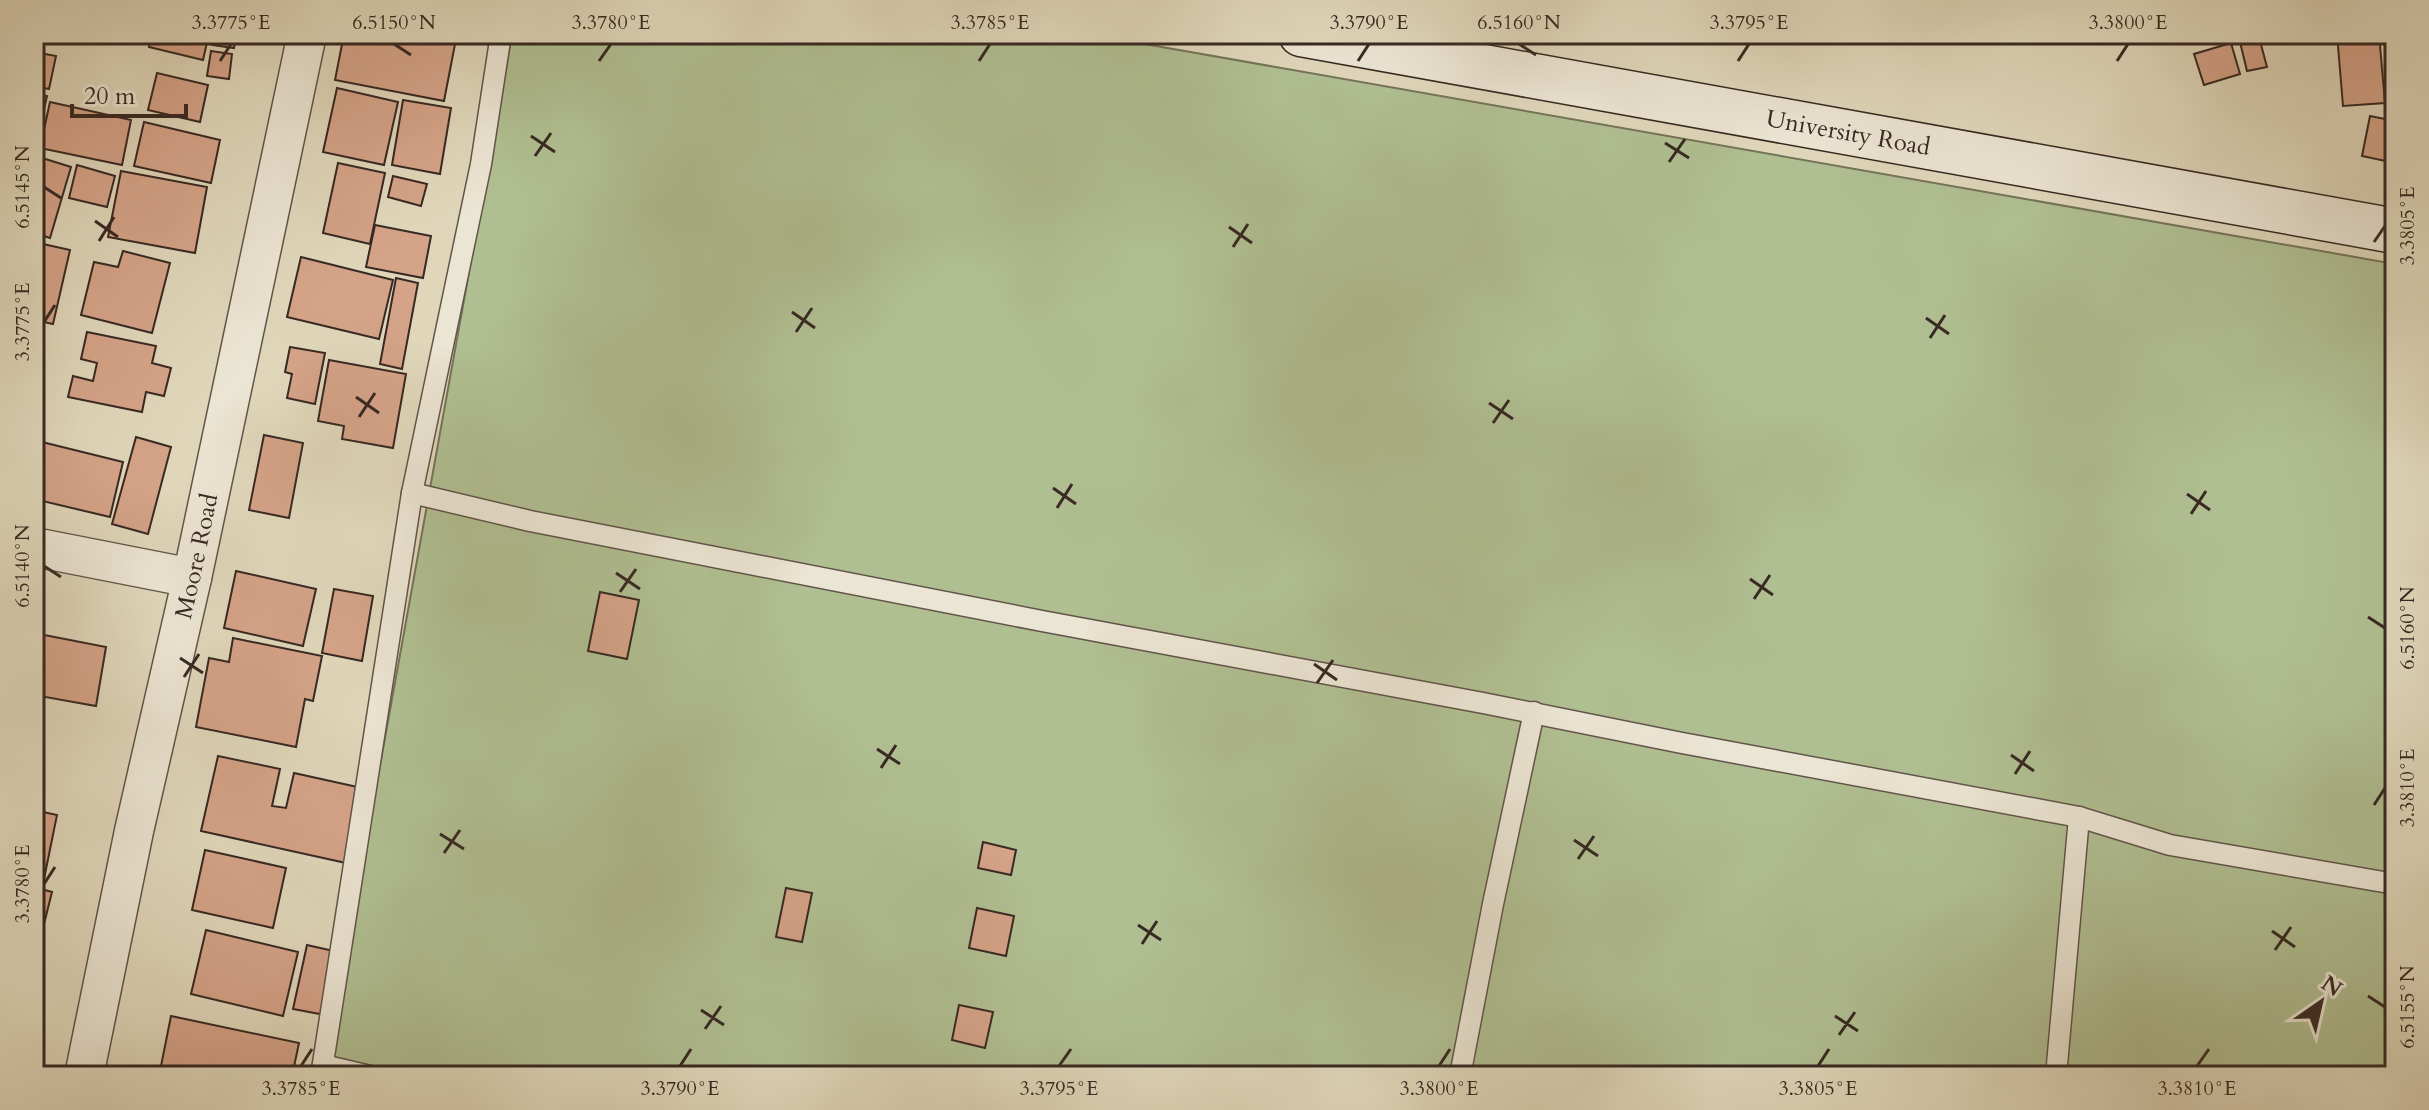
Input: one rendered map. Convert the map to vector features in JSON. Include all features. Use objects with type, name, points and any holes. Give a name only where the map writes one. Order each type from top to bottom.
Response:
[{"type":"main road","name":"University Road","points":[[1301,34],[2395,231]]},
{"type":"street","name":"Moore Road","points":[[84,1076],[307,34]]},
{"type":"street","points":[[34,547],[192,578]]},
{"type":"lane","points":[[370,1076],[322,1071],[412,493],[481,164],[501,34]]},
{"type":"lane","points":[[412,493],[530,521],[996,612],[2079,817],[2170,845],[2395,884]]},
{"type":"lane","points":[[1460,1076],[1534,712]]},
{"type":"lane","points":[[2056,1076],[2079,817]]},
{"type":"green space","points":[[512,34],[1088,34],[2395,264],[2395,1076],[324,1076]]},
{"type":"building","points":[[152,34],[209,34],[203,60],[149,47]]},
{"type":"building","points":[[214,34],[236,34],[234,48],[212,45]]},
{"type":"building","points":[[344,34],[433,34],[456,39],[444,101],[335,80]]},
{"type":"building","points":[[2337,34],[2379,34],[2385,103],[2343,106]]},
{"type":"building","points":[[2259,37],[2267,67],[2247,71],[2240,42]]},
{"type":"building","points":[[2231,43],[2240,74],[2204,85],[2194,54]]},
{"type":"building","points":[[211,51],[232,54],[229,79],[207,76]]},
{"type":"building","points":[[34,52],[56,56],[49,89],[34,86]]},
{"type":"building","points":[[157,73],[208,85],[200,122],[148,110]]},
{"type":"building","points":[[337,88],[398,102],[384,165],[323,152]]},
{"type":"building","points":[[34,94],[47,96],[39,132],[34,130]]},
{"type":"building","points":[[403,100],[451,108],[440,174],[392,165]]},
{"type":"building","points":[[50,102],[131,120],[122,165],[40,148]]},
{"type":"building","points":[[2370,116],[2395,121],[2395,163],[2362,156]]},
{"type":"building","points":[[144,122],[220,140],[211,183],[134,166]]},
{"type":"building","points":[[39,157],[71,167],[50,238],[34,233],[34,173]]},
{"type":"building","points":[[338,163],[385,173],[370,244],[323,233]]},
{"type":"building","points":[[77,165],[115,176],[107,207],[69,198]]},
{"type":"building","points":[[121,171],[207,187],[195,253],[108,237]]},
{"type":"building","points":[[393,176],[427,184],[421,206],[388,197]]},
{"type":"building","points":[[375,225],[431,236],[423,278],[366,267]]},
{"type":"building","points":[[34,242],[70,250],[53,324],[34,320]]},
{"type":"building","points":[[123,251],[170,263],[152,333],[81,315],[94,262],[118,267]]},
{"type":"building","points":[[301,257],[393,280],[379,339],[287,317]]},
{"type":"building","points":[[396,278],[418,283],[402,369],[380,364]]},
{"type":"building","points":[[87,332],[156,346],[152,363],[171,368],[164,396],[146,392],[142,412],[68,397],[73,376],[93,381],[97,363],[81,359]]},
{"type":"building","points":[[290,347],[325,353],[315,404],[287,398],[292,374],[285,372]]},
{"type":"building","points":[[329,360],[406,374],[393,448],[342,439],[344,426],[318,421]]},
{"type":"building","points":[[264,435],[303,443],[289,518],[249,510]]},
{"type":"building","points":[[136,437],[171,447],[148,534],[112,524]]},
{"type":"building","points":[[42,442],[123,462],[110,517],[34,499],[34,475]]},
{"type":"building","points":[[236,571],[316,589],[303,646],[224,628]]},
{"type":"building","points":[[334,589],[373,596],[362,661],[322,653]]},
{"type":"building","points":[[600,592],[639,600],[627,659],[588,651]]},
{"type":"building","points":[[34,633],[106,647],[96,706],[34,695]]},
{"type":"building","points":[[233,638],[322,656],[313,701],[305,699],[296,747],[196,727],[209,658],[229,662]]},
{"type":"building","points":[[218,756],[280,769],[272,806],[286,808],[294,773],[362,788],[346,863],[201,831]]},
{"type":"building","points":[[34,810],[57,815],[44,879],[34,877]]},
{"type":"building","points":[[983,842],[1016,850],[1011,875],[978,868]]},
{"type":"building","points":[[205,850],[286,868],[273,928],[192,910]]},
{"type":"building","points":[[34,887],[52,892],[37,952],[34,951]]},
{"type":"building","points":[[786,888],[812,893],[802,942],[776,937]]},
{"type":"building","points":[[977,908],[1014,916],[1006,956],[969,948]]},
{"type":"building","points":[[206,930],[298,952],[283,1016],[191,994]]},
{"type":"building","points":[[307,945],[338,952],[325,1015],[293,1009]]},
{"type":"building","points":[[959,1005],[993,1012],[985,1048],[952,1040]]},
{"type":"building","points":[[171,1016],[299,1043],[292,1076],[159,1076]]}]
